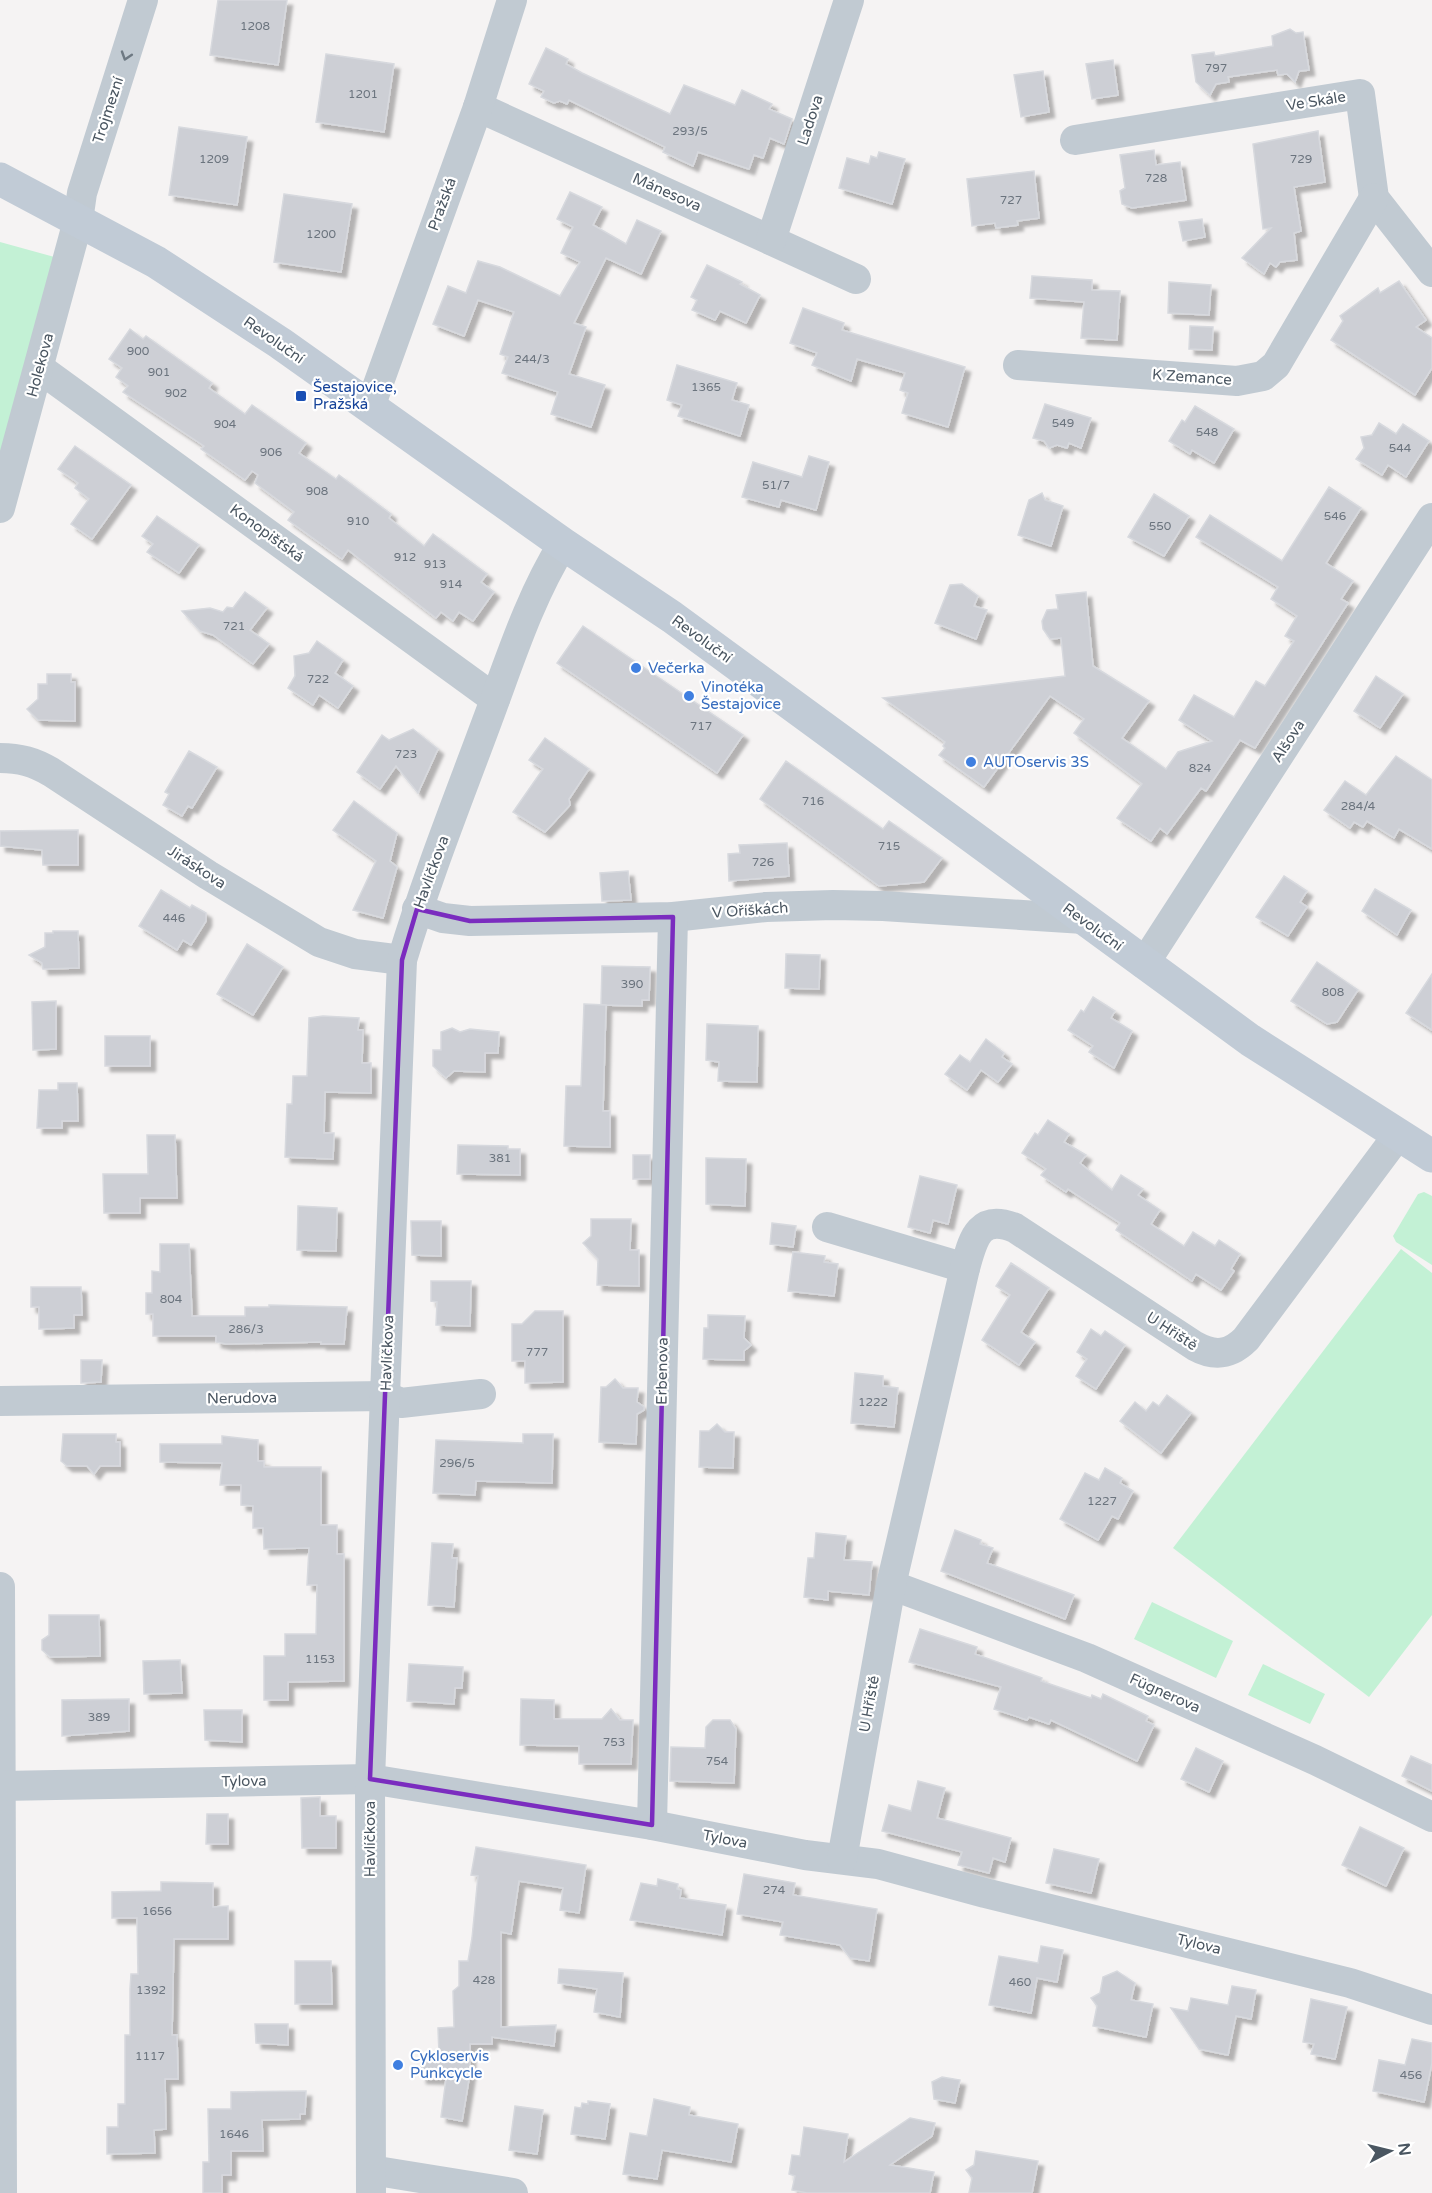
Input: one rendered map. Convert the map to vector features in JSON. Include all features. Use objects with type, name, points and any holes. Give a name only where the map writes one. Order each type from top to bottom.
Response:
[{"type":"street","name":"Trojmezní","points":[[78,221],[82,193],[143,0]]},
{"type":"street","name":"Pražská","points":[[370,407],[478,107],[512,0]]},
{"type":"street","name":"Ladova","points":[[771,240],[849,0]]},
{"type":"street","name":"Ve Skále","points":[[1075,140],[1360,94],[1374,198]]},
{"type":"street","name":"Mánesova","points":[[478,107],[856,279]]},
{"type":"street","name":"Revoluční","points":[[0,179],[178,274],[672,617],[1144,964],[1269,1052],[1432,1156]]},
{"type":"street","points":[[1374,198],[1432,272]]},
{"type":"street","name":"K Zemance","points":[[1018,365],[1237,381],[1263,376],[1276,365],[1374,198]]},
{"type":"street","name":"Holekova","points":[[0,508],[78,221]]},
{"type":"street","name":"Konopišťská","points":[[39,368],[495,699]]},
{"type":"street","name":"Alšova","points":[[1144,964],[1432,518]]},
{"type":"street","name":"Havlíčkova","points":[[371,2182],[370,1779],[402,960],[417,909],[495,699],[546,572],[564,544]]},
{"type":"street","name":"Jiráskova","points":[[0,757],[18,758],[51,772],[208,875],[319,942],[355,954],[402,960]]},
{"type":"street","name":"V Oříškách","points":[[417,909],[463,921],[673,917],[766,908],[833,906],[883,906],[1084,920]]},
{"type":"street","name":"Erbenova","points":[[652,1825],[673,917]]},
{"type":"street","name":"U Hřiště","points":[[842,1859],[891,1585],[965,1268],[976,1233],[990,1225],[1006,1225],[1195,1346],[1214,1354],[1230,1352],[1246,1339],[1398,1135]]},
{"type":"street","points":[[827,1227],[965,1268]]},
{"type":"street","name":"Nerudova","points":[[0,1401],[385,1396],[401,1403],[481,1394]]},
{"type":"street","name":"Fügnerova","points":[[891,1585],[1087,1658],[1315,1760],[1432,1817]]},
{"type":"street","points":[[0,1587],[2,2193]]},
{"type":"street","name":"Tylova","points":[[2,1786],[370,1779],[652,1825],[805,1855],[878,1864],[985,1893],[1173,1937],[1350,1983],[1432,2010]]},
{"type":"street","points":[[371,2182],[513,2193]]},
{"type":"highlighted area","points":[[417,909],[470,921],[673,917],[652,1825],[370,1779],[402,960]]},
{"type":"green space","points":[[0,242],[58,258],[0,488]]},
{"type":"green space","points":[[1424,1192],[1432,1196],[1432,1265],[1396,1242],[1393,1236],[1418,1194]]},
{"type":"green space","points":[[1401,1249],[1432,1273],[1432,1615],[1369,1697],[1173,1548]]},
{"type":"green space","points":[[1152,1602],[1233,1641],[1216,1678],[1134,1639]]},
{"type":"green space","points":[[1263,1664],[1325,1694],[1310,1724],[1248,1695]]},
{"type":"building","points":[[218,0],[287,0],[278,65],[210,55]]},
{"type":"building","points":[[1290,29],[1296,33],[1303,32],[1309,70],[1299,71],[1295,82],[1287,74],[1278,75],[1277,70],[1228,77],[1229,82],[1216,84],[1210,95],[1196,82],[1192,55],[1214,52],[1215,56],[1273,46],[1272,36]]},
{"type":"building","points":[[546,48],[568,59],[566,64],[582,73],[670,114],[684,85],[735,105],[742,90],[772,104],[769,109],[792,119],[784,144],[770,138],[763,158],[754,155],[749,169],[698,152],[693,166],[663,152],[665,147],[569,100],[567,104],[560,101],[554,103],[541,97],[544,91],[529,84]]},
{"type":"building","points":[[326,54],[394,64],[384,132],[316,122]]},
{"type":"building","points":[[1113,60],[1118,95],[1092,99],[1086,64]]},
{"type":"building","points":[[1043,71],[1049,112],[1021,117],[1014,75]]},
{"type":"building","points":[[179,127],[247,137],[237,205],[169,195]]},
{"type":"building","points":[[1318,131],[1325,182],[1294,187],[1301,231],[1294,233],[1297,260],[1280,262],[1276,267],[1270,263],[1264,274],[1242,258],[1271,228],[1263,229],[1253,144]]},
{"type":"building","points":[[1154,150],[1156,165],[1180,162],[1186,200],[1132,208],[1122,204],[1120,191],[1125,188],[1120,155]]},
{"type":"building","points":[[879,152],[905,159],[892,204],[839,188],[847,158],[869,164],[871,156],[877,158]]},
{"type":"building","points":[[1034,171],[1039,218],[1017,221],[1018,225],[996,228],[995,223],[972,226],[967,179]]},
{"type":"building","points":[[570,192],[602,207],[593,225],[626,244],[637,220],[661,231],[641,274],[606,258],[574,323],[586,327],[569,374],[605,385],[591,427],[551,414],[558,392],[502,373],[508,357],[500,354],[514,312],[478,300],[464,336],[433,324],[448,286],[466,293],[478,261],[500,267],[560,296],[580,262],[561,253],[573,227],[557,219]]},
{"type":"building","points":[[284,194],[352,204],[341,272],[274,262]]},
{"type":"building","points":[[1202,219],[1205,237],[1183,241],[1179,222]]},
{"type":"building","points":[[707,265],[742,282],[740,284],[760,295],[746,323],[720,311],[715,320],[692,310],[697,300],[691,297]]},
{"type":"building","points":[[1032,276],[1092,280],[1092,290],[1120,291],[1117,340],[1081,338],[1084,302],[1030,298]]},
{"type":"building","points":[[1399,281],[1426,320],[1416,327],[1432,338],[1432,368],[1415,395],[1331,340],[1343,321],[1340,316],[1378,288],[1380,293]]},
{"type":"building","points":[[1169,282],[1211,285],[1209,315],[1168,313]]},
{"type":"building","points":[[803,308],[844,323],[842,330],[965,367],[948,427],[902,413],[908,393],[900,390],[905,373],[857,359],[851,381],[812,365],[817,353],[790,343]]},
{"type":"building","points":[[1190,326],[1213,327],[1212,350],[1189,349]]},
{"type":"building","points":[[130,329],[143,339],[146,336],[212,383],[209,388],[245,414],[252,405],[306,443],[299,453],[336,479],[339,475],[391,514],[389,518],[424,546],[433,534],[487,574],[481,582],[494,592],[473,621],[459,612],[453,621],[441,612],[436,618],[348,550],[342,559],[288,520],[294,512],[255,483],[258,475],[252,471],[245,480],[201,449],[204,446],[123,392],[128,386],[116,377],[122,368],[109,359]]},
{"type":"building","points":[[677,365],[737,383],[732,400],[749,405],[740,436],[678,416],[682,405],[667,400]]},
{"type":"building","points":[[1045,404],[1091,418],[1081,448],[1069,443],[1067,448],[1057,445],[1049,448],[1044,441],[1033,438]]},
{"type":"building","points":[[1195,406],[1234,429],[1214,463],[1192,450],[1190,454],[1169,441],[1182,420],[1185,422]]},
{"type":"building","points":[[1379,423],[1396,434],[1403,424],[1429,441],[1406,477],[1388,465],[1382,475],[1356,459],[1364,448],[1361,437],[1372,435]]},
{"type":"building","points":[[75,446],[131,485],[92,539],[71,524],[89,499],[75,488],[78,483],[58,469]]},
{"type":"building","points":[[809,456],[829,462],[816,510],[781,500],[779,507],[742,497],[753,462],[802,477]]},
{"type":"building","points":[[1329,487],[1361,508],[1326,563],[1353,581],[1341,599],[1348,603],[1255,748],[1240,740],[1206,791],[1201,788],[1167,834],[1160,828],[1151,841],[1117,818],[1142,784],[1074,733],[1084,719],[1050,696],[984,787],[939,755],[945,748],[943,746],[945,742],[883,698],[1065,676],[1061,638],[1050,639],[1043,629],[1042,621],[1047,610],[1058,609],[1056,595],[1086,592],[1093,666],[1149,701],[1122,738],[1166,769],[1178,752],[1212,741],[1179,720],[1194,695],[1234,717],[1256,681],[1265,686],[1294,641],[1285,636],[1297,616],[1271,599],[1278,587],[1196,537],[1210,515],[1282,561]]},
{"type":"building","points":[[1042,493],[1045,500],[1063,506],[1051,546],[1018,535],[1029,500]]},
{"type":"building","points":[[1154,494],[1189,516],[1164,556],[1128,537]]},
{"type":"building","points":[[157,516],[199,545],[179,573],[147,552],[153,544],[142,536]]},
{"type":"building","points":[[962,584],[978,596],[974,606],[987,610],[976,639],[935,623],[950,585]]},
{"type":"building","points":[[245,592],[267,608],[250,630],[269,644],[253,664],[213,635],[200,631],[182,611],[210,608],[223,612],[227,607],[233,608]]},
{"type":"building","points":[[583,626],[743,735],[717,773],[557,663]]},
{"type":"building","points":[[317,641],[343,660],[335,673],[353,686],[338,708],[319,695],[313,705],[288,688],[295,676],[294,656],[309,653]]},
{"type":"building","points":[[47,674],[71,674],[71,682],[75,682],[75,721],[38,720],[27,709],[38,699],[38,684],[47,684]]},
{"type":"building","points":[[1376,676],[1403,694],[1380,728],[1354,711]]},
{"type":"building","points":[[413,729],[438,749],[418,793],[396,766],[380,789],[357,772],[382,735],[389,740]]},
{"type":"building","points":[[545,738],[589,769],[569,799],[570,805],[545,832],[513,812],[543,769],[529,760]]},
{"type":"building","points":[[189,751],[217,767],[192,808],[188,806],[182,816],[163,805],[169,794],[165,792]]},
{"type":"building","points":[[1396,756],[1432,780],[1432,849],[1399,829],[1394,838],[1367,821],[1363,827],[1354,822],[1350,828],[1324,810],[1345,781],[1366,795]]},
{"type":"building","points":[[786,761],[883,829],[889,821],[942,858],[924,882],[879,886],[760,799]]},
{"type":"building","points":[[354,801],[397,833],[390,861],[397,867],[383,918],[353,910],[376,861],[333,830]]},
{"type":"building","points":[[78,830],[78,865],[43,865],[42,850],[0,846],[0,831]]},
{"type":"building","points":[[787,843],[789,876],[729,881],[728,854],[740,853],[739,845]]},
{"type":"building","points":[[628,871],[631,900],[602,901],[600,873]]},
{"type":"building","points":[[1284,876],[1307,891],[1300,902],[1307,907],[1288,936],[1256,917]]},
{"type":"building","points":[[1375,889],[1411,910],[1397,935],[1362,911]]},
{"type":"building","points":[[161,890],[190,908],[192,905],[206,913],[206,921],[191,945],[183,940],[177,950],[139,926]]},
{"type":"building","points":[[53,931],[78,931],[79,968],[43,969],[42,963],[29,955],[45,947],[45,933],[53,933]]},
{"type":"building","points":[[247,944],[283,967],[253,1015],[217,994]]},
{"type":"building","points":[[786,954],[820,955],[819,989],[785,988]]},
{"type":"building","points":[[1317,962],[1358,990],[1337,1022],[1327,1024],[1291,1001]]},
{"type":"building","points":[[602,966],[650,967],[649,1000],[642,1000],[642,1006],[601,1005]]},
{"type":"building","points":[[1432,974],[1432,1030],[1406,1013]]},
{"type":"building","points":[[1093,997],[1115,1011],[1111,1018],[1132,1031],[1114,1068],[1089,1052],[1093,1046],[1068,1030],[1081,1010],[1084,1012]]},
{"type":"building","points":[[56,1001],[56,1049],[33,1050],[32,1002]]},
{"type":"building","points":[[584,1004],[606,1005],[603,1111],[610,1111],[610,1147],[564,1146],[566,1086],[581,1086]]},
{"type":"building","points":[[323,1016],[359,1018],[358,1030],[363,1030],[362,1063],[371,1063],[371,1093],[325,1092],[324,1133],[334,1133],[333,1159],[285,1157],[287,1104],[292,1104],[293,1076],[307,1076],[309,1018]]},
{"type":"building","points":[[707,1024],[758,1026],[757,1082],[718,1081],[719,1062],[706,1060]]},
{"type":"building","points":[[452,1028],[460,1032],[470,1029],[499,1032],[498,1053],[485,1053],[485,1072],[454,1071],[446,1078],[433,1066],[433,1050],[441,1050],[441,1032]]},
{"type":"building","points":[[105,1036],[150,1036],[150,1066],[105,1066]]},
{"type":"building","points":[[986,1039],[1004,1053],[1002,1057],[1012,1064],[998,1082],[981,1070],[967,1090],[945,1074],[960,1055],[970,1062]]},
{"type":"building","points":[[58,1083],[77,1083],[78,1121],[62,1121],[62,1128],[37,1128],[39,1090],[58,1090]]},
{"type":"building","points":[[1048,1120],[1069,1134],[1064,1142],[1086,1155],[1080,1163],[1112,1190],[1121,1175],[1143,1189],[1138,1195],[1160,1210],[1151,1224],[1184,1246],[1193,1232],[1215,1246],[1219,1240],[1240,1254],[1231,1269],[1234,1271],[1221,1290],[1196,1274],[1192,1281],[1116,1230],[1120,1223],[1068,1189],[1066,1192],[1041,1175],[1046,1169],[1022,1153],[1035,1133],[1038,1135]]},
{"type":"building","points":[[147,1135],[175,1135],[177,1198],[140,1198],[140,1213],[104,1213],[103,1174],[148,1174]]},
{"type":"building","points":[[458,1145],[508,1146],[508,1149],[520,1149],[520,1175],[457,1174]]},
{"type":"building","points":[[633,1155],[650,1155],[650,1179],[633,1179]]},
{"type":"building","points":[[706,1158],[746,1159],[745,1206],[706,1204]]},
{"type":"building","points":[[920,1176],[957,1185],[948,1224],[933,1220],[930,1233],[908,1227]]},
{"type":"building","points":[[298,1206],[337,1208],[336,1251],[297,1250]]},
{"type":"building","points":[[591,1219],[631,1219],[630,1250],[639,1250],[639,1286],[597,1285],[598,1259],[583,1243],[591,1236]]},
{"type":"building","points":[[411,1221],[441,1221],[441,1256],[412,1255]]},
{"type":"building","points":[[772,1223],[796,1226],[793,1247],[770,1244]]},
{"type":"building","points":[[160,1244],[189,1244],[192,1316],[245,1316],[245,1307],[269,1307],[269,1305],[347,1307],[344,1344],[321,1344],[321,1342],[226,1344],[216,1342],[216,1336],[153,1336],[153,1314],[146,1314],[146,1293],[152,1293],[152,1271],[160,1272]]},
{"type":"building","points":[[793,1252],[825,1256],[824,1262],[838,1264],[834,1296],[788,1291]]},
{"type":"building","points":[[1011,1263],[1049,1288],[1021,1332],[1035,1342],[1019,1365],[982,1340],[1010,1295],[996,1286]]},
{"type":"building","points":[[431,1281],[471,1281],[470,1326],[436,1325],[437,1302],[431,1301]]},
{"type":"building","points":[[31,1287],[81,1287],[82,1315],[74,1315],[74,1328],[39,1329],[39,1307],[31,1307]]},
{"type":"building","points":[[535,1311],[563,1311],[563,1382],[525,1383],[525,1361],[512,1361],[512,1324],[522,1324]]},
{"type":"building","points":[[708,1315],[745,1316],[744,1338],[751,1345],[744,1351],[744,1360],[703,1359],[704,1328],[708,1328]]},
{"type":"building","points":[[1091,1329],[1101,1336],[1105,1331],[1125,1345],[1096,1389],[1076,1376],[1087,1359],[1077,1352]]},
{"type":"building","points":[[81,1360],[102,1360],[101,1382],[81,1383]]},
{"type":"building","points":[[855,1373],[883,1376],[883,1386],[898,1388],[894,1427],[851,1423]]},
{"type":"building","points":[[615,1379],[623,1388],[638,1388],[637,1402],[644,1407],[644,1410],[637,1414],[636,1444],[599,1442],[601,1387],[606,1387]]},
{"type":"building","points":[[1167,1395],[1191,1413],[1161,1453],[1120,1421],[1135,1402],[1146,1411],[1153,1402],[1159,1406]]},
{"type":"building","points":[[717,1424],[725,1432],[734,1432],[733,1468],[699,1467],[700,1431],[709,1431]]},
{"type":"building","points":[[63,1434],[116,1434],[116,1442],[120,1442],[120,1466],[100,1466],[94,1474],[87,1466],[67,1466],[61,1461]]},
{"type":"building","points":[[523,1434],[553,1434],[552,1483],[476,1481],[475,1495],[433,1493],[436,1440],[523,1443]]},
{"type":"building","points":[[222,1436],[258,1440],[258,1461],[264,1461],[264,1467],[321,1467],[321,1525],[337,1525],[337,1554],[344,1554],[344,1681],[288,1682],[288,1700],[264,1700],[264,1656],[285,1656],[285,1634],[316,1634],[317,1585],[307,1585],[309,1548],[264,1549],[263,1528],[253,1528],[253,1506],[241,1505],[241,1485],[220,1485],[222,1463],[160,1462],[160,1444],[222,1444]]},
{"type":"building","points":[[1105,1468],[1122,1478],[1120,1483],[1133,1491],[1118,1519],[1112,1516],[1098,1540],[1060,1519],[1085,1473],[1099,1480]]},
{"type":"building","points":[[955,1530],[981,1540],[980,1544],[993,1548],[987,1563],[1074,1595],[1065,1619],[941,1571]]},
{"type":"building","points":[[816,1533],[846,1536],[844,1560],[872,1562],[869,1595],[828,1591],[828,1600],[804,1597],[808,1558],[814,1558]]},
{"type":"building","points":[[432,1543],[453,1544],[452,1558],[457,1558],[454,1607],[428,1605]]},
{"type":"building","points":[[49,1615],[99,1615],[100,1656],[50,1657],[42,1650],[42,1640],[49,1635]]},
{"type":"building","points":[[920,1629],[977,1647],[975,1654],[1042,1678],[1041,1681],[1091,1698],[1092,1695],[1101,1699],[1103,1694],[1148,1716],[1146,1721],[1154,1725],[1137,1761],[1051,1720],[1049,1724],[1029,1717],[1027,1720],[994,1709],[1001,1687],[909,1662]]},
{"type":"building","points":[[180,1660],[182,1693],[144,1694],[143,1661]]},
{"type":"building","points":[[409,1664],[463,1667],[462,1688],[455,1688],[454,1704],[407,1701]]},
{"type":"building","points":[[129,1699],[129,1731],[62,1736],[62,1700]]},
{"type":"building","points":[[521,1699],[554,1700],[554,1719],[602,1719],[611,1709],[620,1720],[633,1720],[631,1764],[579,1764],[579,1746],[520,1745]]},
{"type":"building","points":[[204,1710],[242,1710],[242,1742],[205,1740]]},
{"type":"building","points":[[713,1720],[730,1720],[736,1729],[734,1783],[670,1781],[671,1747],[705,1748],[706,1727]]},
{"type":"building","points":[[1196,1748],[1223,1761],[1209,1792],[1181,1779]]},
{"type":"building","points":[[1411,1756],[1432,1765],[1432,1791],[1402,1776]]},
{"type":"building","points":[[918,1781],[945,1788],[937,1818],[1011,1838],[1005,1862],[993,1858],[989,1873],[958,1865],[962,1852],[882,1831],[889,1805],[911,1811]]},
{"type":"building","points":[[320,1797],[320,1816],[336,1816],[336,1848],[302,1848],[301,1798]]},
{"type":"building","points":[[207,1814],[228,1814],[228,1844],[206,1844]]},
{"type":"building","points":[[1360,1827],[1404,1848],[1386,1886],[1342,1865]]},
{"type":"building","points":[[476,1847],[586,1865],[579,1913],[560,1910],[563,1888],[519,1881],[511,1934],[501,1932],[501,2027],[556,2025],[554,2046],[492,2037],[492,2044],[470,2044],[470,2073],[462,2121],[441,2117],[446,2079],[421,2078],[421,2054],[439,2055],[438,2028],[454,2027],[453,1991],[459,1986],[459,1961],[468,1961],[472,1938],[478,1876],[471,1875]]},
{"type":"building","points":[[1054,1849],[1099,1859],[1091,1893],[1046,1883]]},
{"type":"building","points":[[744,1874],[795,1883],[793,1895],[877,1909],[869,1961],[850,1958],[840,1945],[780,1935],[783,1922],[737,1914]]},
{"type":"building","points":[[658,1879],[678,1884],[677,1889],[681,1890],[680,1898],[726,1905],[722,1935],[630,1920],[641,1883],[657,1886]]},
{"type":"building","points":[[161,1882],[213,1883],[213,1907],[228,1906],[228,1939],[174,1939],[172,2035],[177,2035],[178,2079],[165,2079],[166,2129],[154,2130],[155,2153],[107,2154],[107,2127],[118,2127],[118,2104],[125,2104],[125,2035],[130,2035],[131,1974],[138,1974],[137,1918],[112,1918],[112,1892],[161,1891]]},
{"type":"building","points":[[1041,1946],[1063,1950],[1057,1982],[1037,1978],[1031,2013],[989,2005],[999,1956],[1038,1963]]},
{"type":"building","points":[[295,1961],[331,1961],[332,2004],[295,2004]]},
{"type":"building","points":[[559,1969],[623,1973],[620,2017],[594,2012],[597,1989],[558,1983]]},
{"type":"building","points":[[1117,1971],[1135,1983],[1131,2000],[1153,2004],[1146,2037],[1093,2026],[1097,2006],[1091,1998],[1100,1993],[1103,1977]]},
{"type":"building","points":[[1232,1986],[1256,1990],[1251,2019],[1236,2016],[1228,2055],[1199,2049],[1171,2008],[1188,2011],[1191,1998],[1228,2005]]},
{"type":"building","points":[[1311,1999],[1347,2007],[1335,2059],[1311,2054],[1314,2044],[1303,2042]]},
{"type":"building","points":[[255,2024],[288,2024],[288,2045],[256,2043]]},
{"type":"building","points":[[1412,2039],[1432,2043],[1432,2063],[1424,2102],[1373,2091],[1379,2060],[1405,2065]]},
{"type":"building","points":[[942,2077],[960,2080],[955,2103],[934,2099],[932,2082]]},
{"type":"building","points":[[306,2091],[305,2114],[300,2114],[300,2119],[262,2120],[263,2151],[231,2151],[231,2175],[222,2175],[222,2193],[203,2193],[203,2162],[209,2162],[208,2109],[231,2109],[231,2092]]},
{"type":"building","points":[[654,2099],[690,2107],[689,2115],[738,2124],[731,2162],[662,2150],[657,2179],[623,2174],[630,2133],[647,2136]]},
{"type":"building","points":[[588,2101],[610,2104],[605,2139],[571,2134],[575,2107],[581,2108],[582,2103],[588,2104]]},
{"type":"building","points":[[515,2106],[543,2110],[537,2154],[509,2150]]},
{"type":"building","points":[[910,2118],[935,2123],[932,2136],[890,2165],[934,2172],[930,2193],[807,2193],[792,2190],[795,2176],[789,2174],[792,2155],[800,2156],[804,2127],[848,2134],[844,2162]]},
{"type":"building","points":[[976,2151],[1038,2161],[1032,2193],[969,2193],[972,2178],[966,2170],[974,2165]]},
{"type":"place","name":"Šestajovice, Pražská","points":[[301,396]]},
{"type":"place","name":"Večerka","points":[[636,668]]},
{"type":"place","name":"Vinotéka Šestajovice","points":[[689,696]]},
{"type":"place","name":"AUTOservis 3S","points":[[971,762]]},
{"type":"place","name":"Cykloservis Punkcycle","points":[[398,2065]]}]
